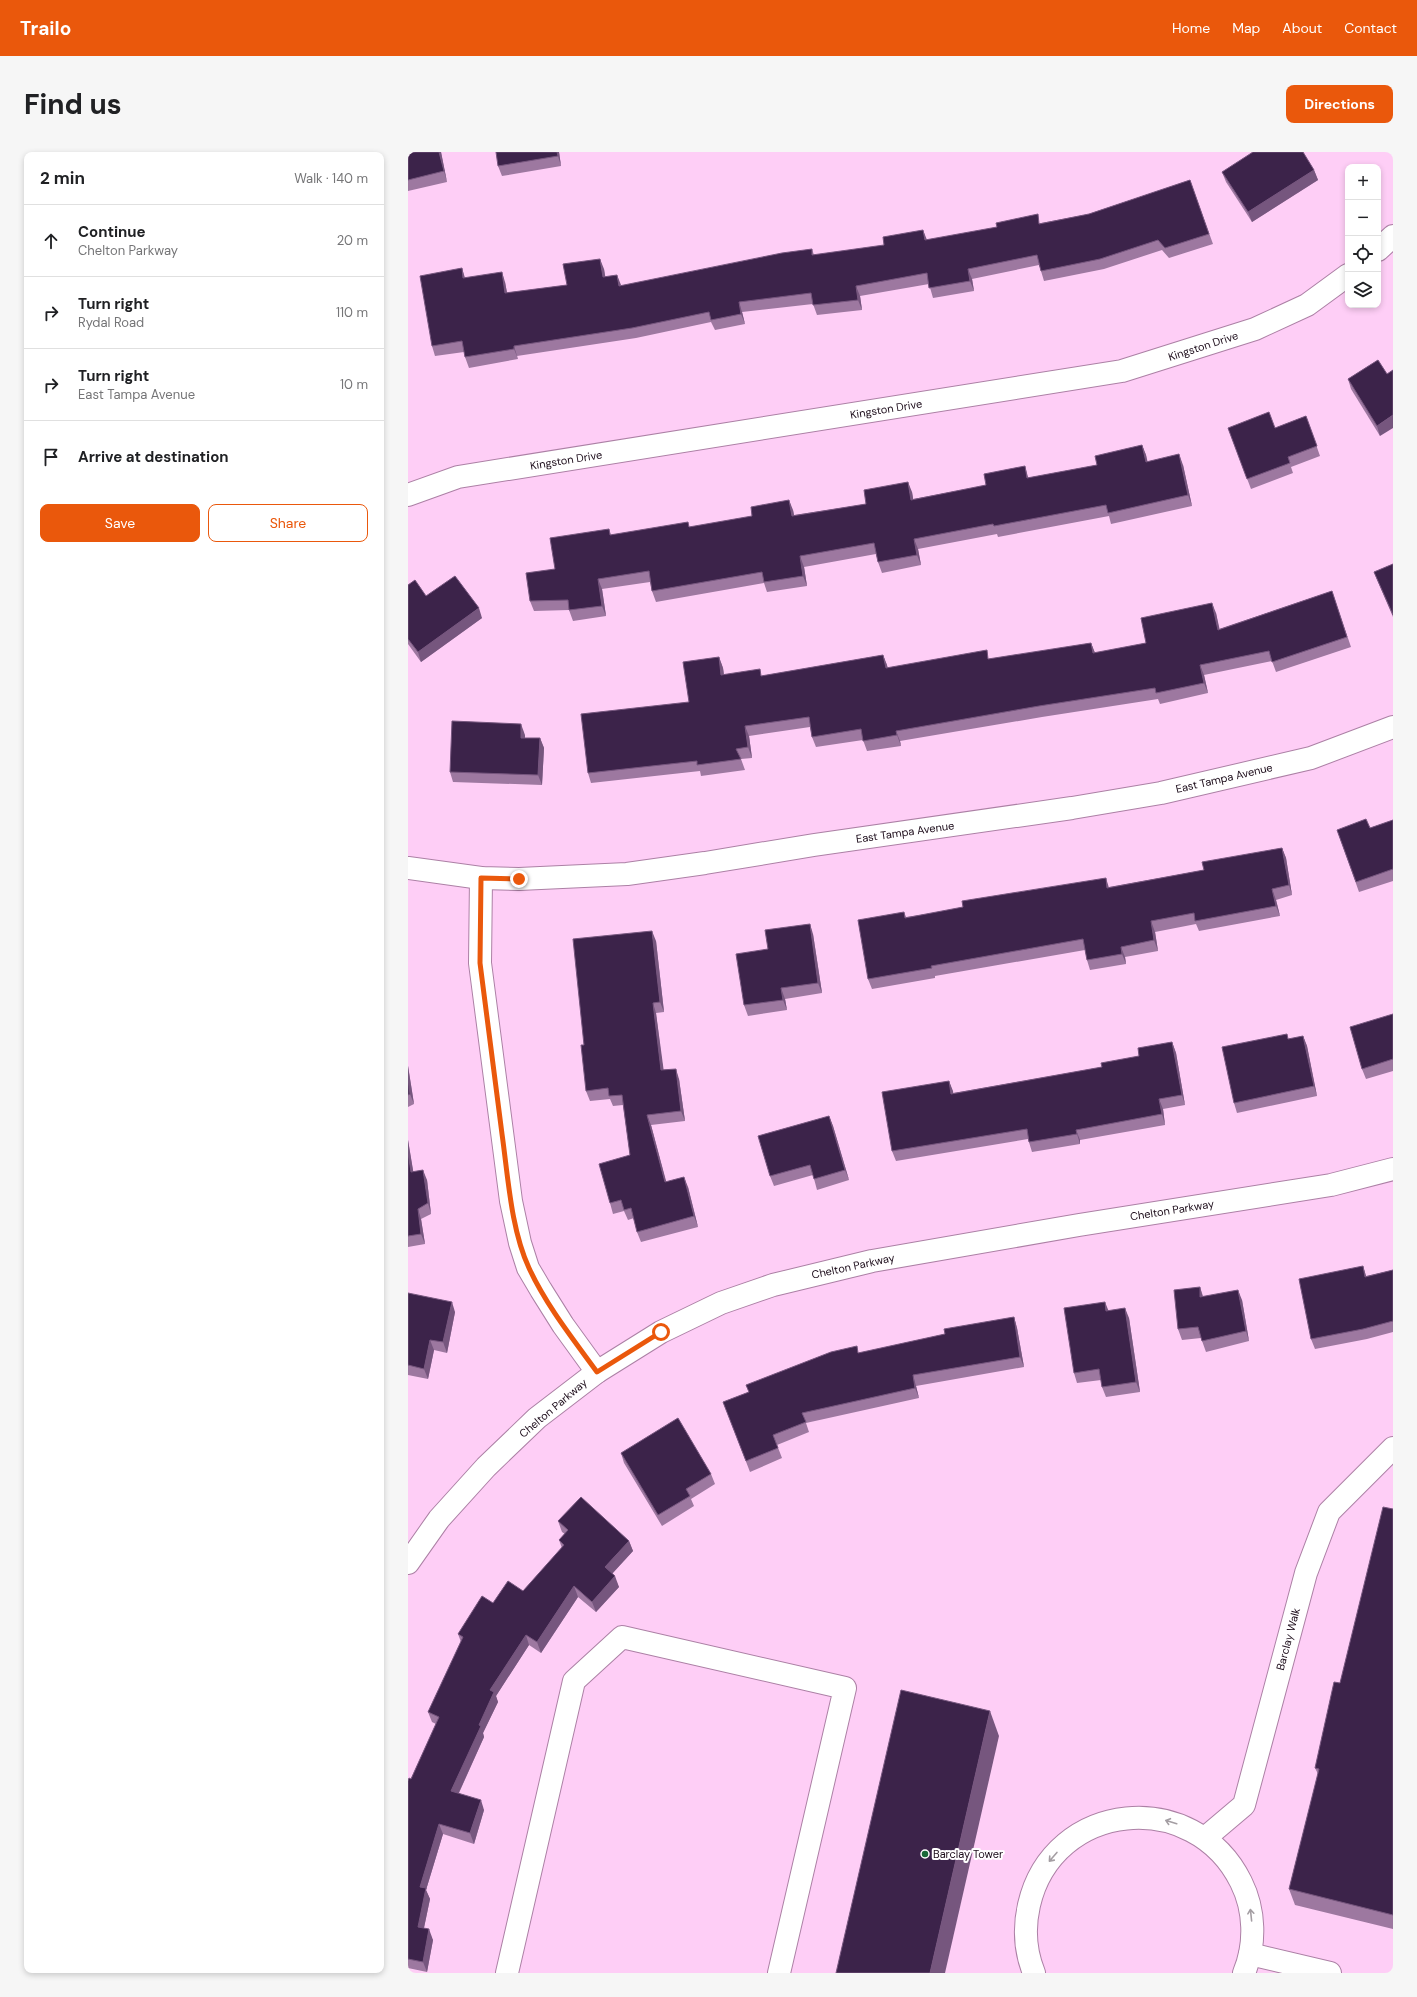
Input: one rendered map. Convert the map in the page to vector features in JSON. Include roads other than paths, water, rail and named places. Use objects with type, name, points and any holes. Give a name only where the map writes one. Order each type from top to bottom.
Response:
[{"type":"street","points":[[1381,247],[1393,236]]},
{"type":"street","name":"Kingston Drive","points":[[408,495],[458,477],[1122,371],[1255,329],[1307,305],[1345,277]]},
{"type":"street","name":"East Tampa Avenue","points":[[408,868],[481,878],[568,878],[627,874],[705,863],[822,844],[1072,808],[1162,793],[1311,758],[1393,726]]},
{"type":"street","points":[[481,878],[480,963],[511,1200],[520,1243],[528,1268],[563,1325],[597,1372]]},
{"type":"street","name":"Chelton Parkway","points":[[408,1563],[439,1519],[486,1467],[537,1418],[597,1372],[661,1332],[721,1303],[772,1284],[872,1261],[1079,1225],[1331,1185],[1393,1169]]},
{"type":"street","name":"Barclay Walk","points":[[1205,1838],[1244,1805],[1306,1572],[1329,1512],[1393,1448]]},
{"type":"street","points":[[507,1973],[574,1681],[622,1637],[845,1688],[779,1973]]},
{"type":"street","points":[[1034,1973],[1026,1942],[1026,1926],[1031,1896],[1043,1869],[1075,1836],[1103,1823],[1117,1819],[1148,1817],[1178,1824],[1205,1838],[1222,1852],[1235,1870],[1245,1889],[1251,1910],[1253,1932],[1247,1963],[1330,1973]]},
{"type":"place","name":"Barclay Tower","points":[[925,1854]]}]
